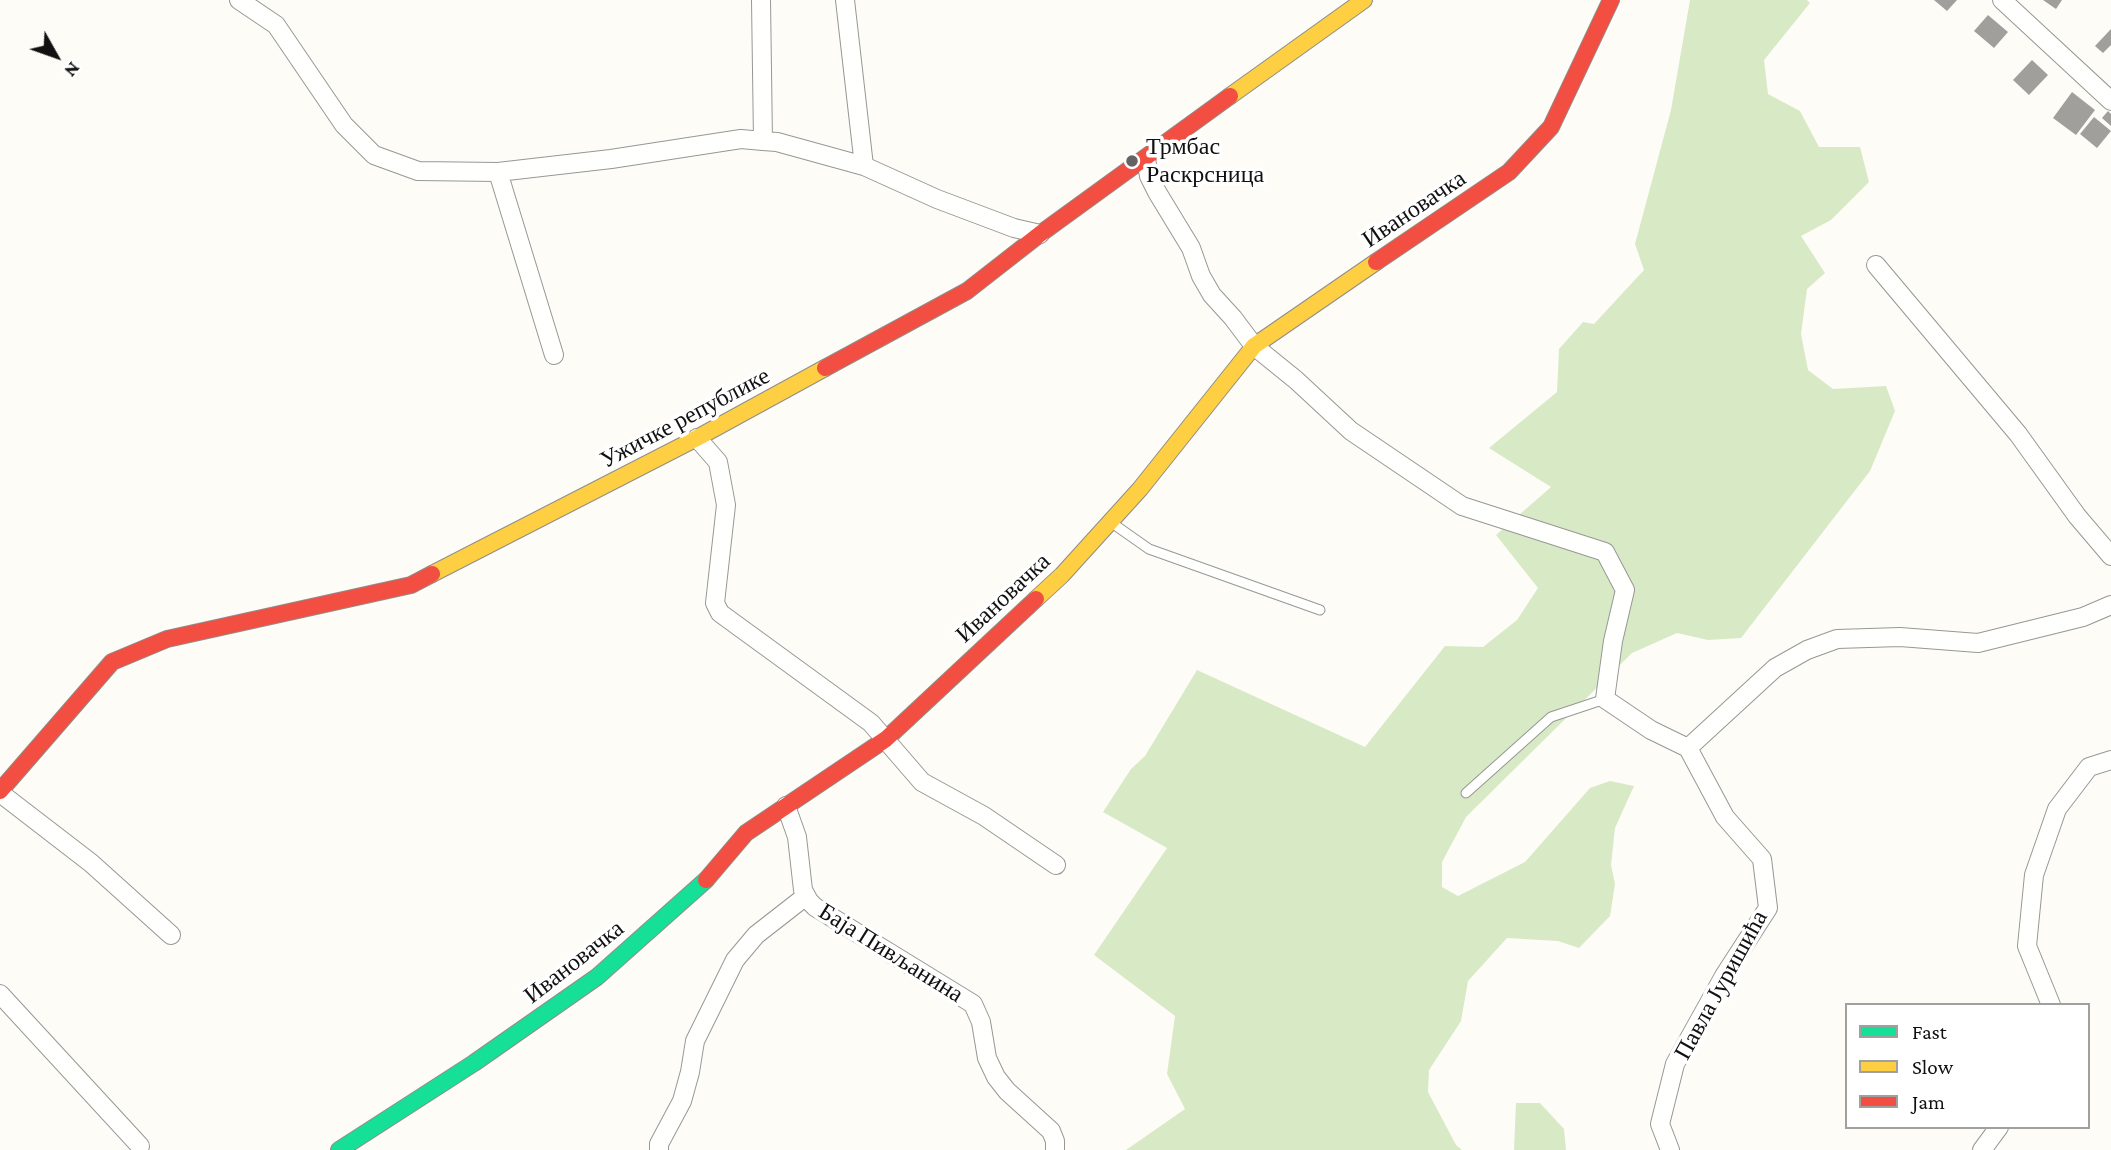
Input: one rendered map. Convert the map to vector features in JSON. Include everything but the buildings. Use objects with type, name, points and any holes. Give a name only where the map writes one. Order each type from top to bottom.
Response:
[{"type":"street","points":[[239,0],[276,26],[344,125],[374,155],[418,171],[498,172],[611,159],[741,139],[777,142],[864,166],[937,200],[1014,228],[1040,234]]},
{"type":"street","points":[[761,0],[763,141]]},
{"type":"street","points":[[845,0],[864,166]]},
{"type":"street","name":"Ужичке републике","points":[[0,792],[112,662],[167,639],[411,585],[697,438],[967,291],[1279,58],[1364,0]]},
{"type":"street","name":"Ивановачка","points":[[339,1150],[474,1063],[597,977],[703,884],[746,833],[886,739],[1062,575],[1140,489],[1254,346],[1509,172],[1551,127],[1611,0]]},
{"type":"street","points":[[2002,0],[2111,101]]},
{"type":"street","points":[[1146,159],[1149,176],[1166,210],[1191,248],[1201,276],[1212,295],[1254,346],[1296,380],[1351,431],[1462,506],[1605,552],[1625,590],[1613,641],[1605,699],[1651,730],[1688,748],[1774,668],[1807,650],[1837,639],[1900,638],[1978,643],[2082,617],[2111,605]]},
{"type":"street","points":[[498,172],[554,355]]},
{"type":"street","points":[[1876,265],[2018,434],[2077,516],[2111,556]]},
{"type":"street","points":[[697,438],[718,462],[726,505],[715,603],[720,613],[871,723],[922,782],[985,816],[1056,865]]},
{"type":"street","name":"Павла Јуришића","points":[[1670,1150],[1661,1124],[1675,1065],[1724,976],[1768,908],[1762,859],[1725,817],[1688,748]]},
{"type":"street","points":[[2050,1003],[2027,946],[2034,875],[2057,809],[2089,767],[2111,760]]},
{"type":"street","points":[[0,792],[91,863],[171,935]]},
{"type":"street","name":"Баја Пивљанина","points":[[786,806],[797,837],[806,896],[815,907],[973,1004],[979,1015],[987,1058],[996,1077],[1007,1091],[1051,1131],[1055,1150]]},
{"type":"street","name":"Баја Пивљанина","points":[[659,1150],[659,1144],[682,1101],[695,1041],[735,960],[756,935],[806,896]]},
{"type":"street","points":[[0,994],[140,1146]]},
{"type":"street","points":[[1982,1150],[1998,1129]]},
{"type":"lane","points":[[1111,522],[1149,549],[1320,610]]},
{"type":"lane","points":[[1466,793],[1551,717],[1605,699]]},
{"type":"green space","points":[[1690,0],[1807,0],[1810,3],[1764,60],[1768,94],[1800,111],[1819,147],[1860,147],[1869,182],[1831,220],[1801,236],[1825,273],[1807,289],[1801,334],[1808,370],[1833,389],[1886,386],[1895,411],[1870,471],[1741,638],[1708,640],[1677,633],[1632,653],[1466,817],[1442,862],[1442,887],[1458,896],[1525,862],[1590,788],[1610,781],[1634,786],[1615,828],[1611,865],[1615,884],[1610,916],[1579,948],[1558,941],[1507,938],[1468,981],[1461,1021],[1429,1070],[1428,1092],[1456,1145],[1462,1150],[1126,1150],[1185,1109],[1167,1074],[1175,1016],[1094,955],[1167,848],[1103,812],[1131,769],[1145,756],[1197,670],[1365,747],[1445,646],[1483,647],[1517,620],[1538,588],[1496,535],[1551,487],[1489,448],[1557,392],[1559,349],[1583,322],[1594,324],[1644,270],[1635,244],[1671,110]]},
{"type":"green space","points":[[1516,1103],[1540,1103],[1564,1129],[1566,1150],[1514,1150]]},
{"type":"traffic: fast","points":[[339,1150],[474,1063],[597,977],[706,880]]},
{"type":"traffic: slow","points":[[1230,96],[1364,0]]},
{"type":"traffic: slow","points":[[1036,599],[1062,575],[1140,489],[1254,346],[1376,262]]},
{"type":"traffic: slow","points":[[432,574],[697,438],[825,368]]},
{"type":"traffic: jam","points":[[1376,262],[1509,172],[1551,127],[1611,0]]},
{"type":"traffic: jam","points":[[825,368],[967,291],[1040,234],[1230,96]]},
{"type":"traffic: jam","points":[[0,791],[112,662],[167,639],[411,585],[432,574]]},
{"type":"traffic: jam","points":[[706,880],[746,833],[886,739],[1036,599]]},
{"type":"place","name":"Трмбас Раскрсница","points":[[1132,161]]}]
